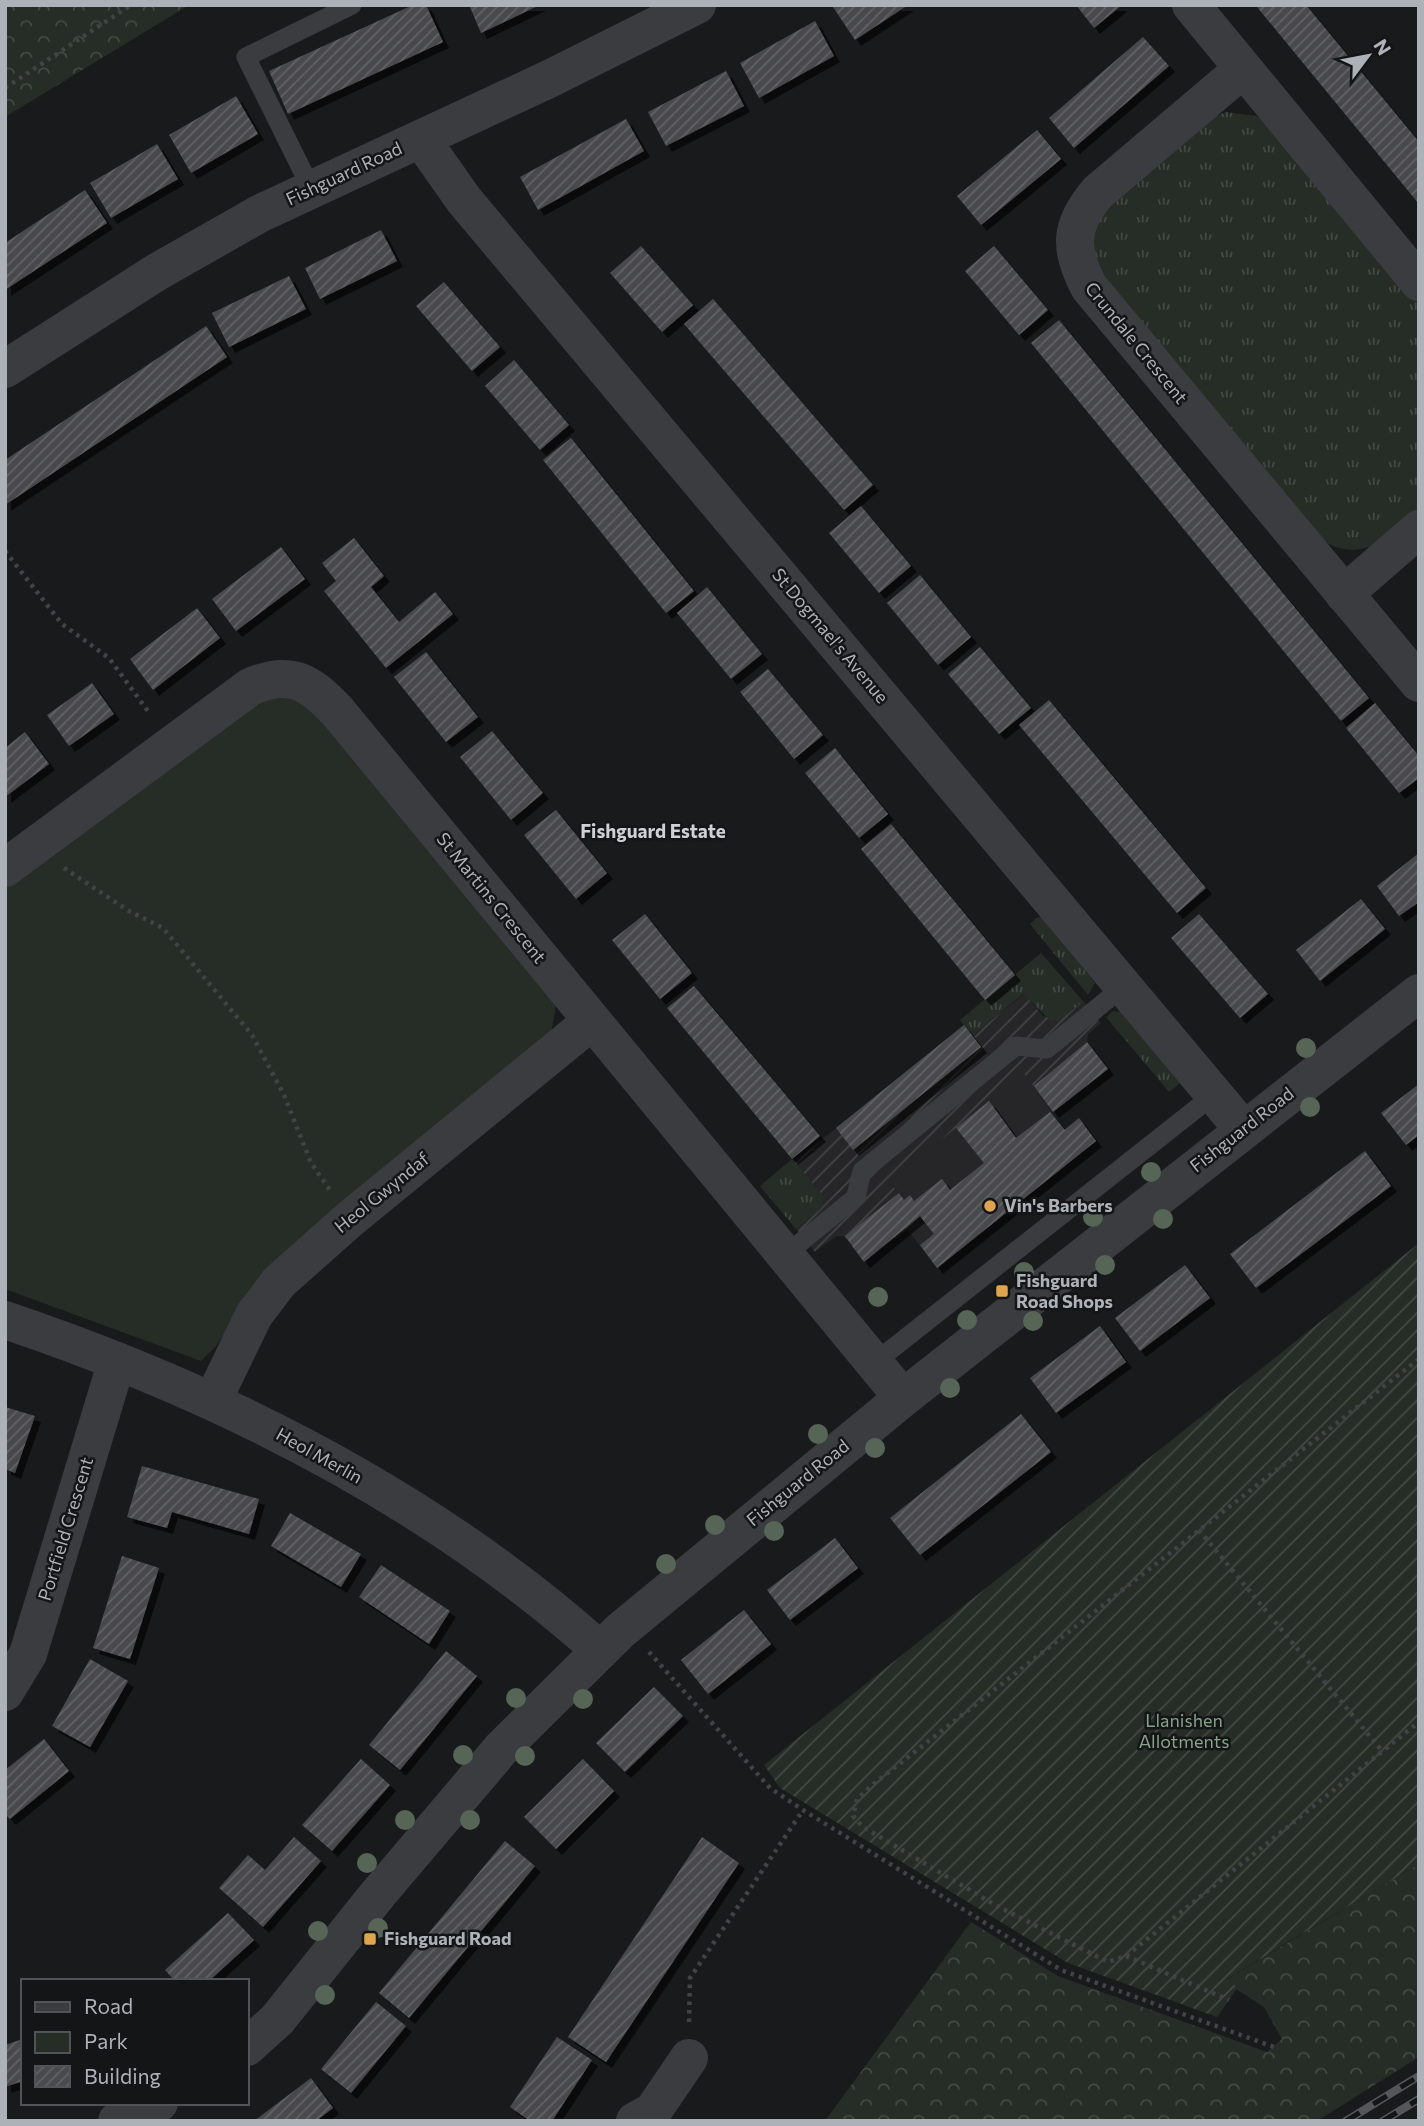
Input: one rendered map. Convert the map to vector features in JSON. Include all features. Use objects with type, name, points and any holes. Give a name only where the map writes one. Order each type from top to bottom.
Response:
[{"type":"street","name":"Fishguard Road","points":[[5,369],[157,271],[311,188],[421,139],[697,5]]},
{"type":"street","points":[[1191,5],[1419,282]]},
{"type":"street","name":"Crundale Crescent","points":[[1243,69],[1098,192],[1085,207],[1076,227],[1075,255],[1089,287],[1419,683]]},
{"type":"street","name":"St Dogmael's Avenue","points":[[421,139],[464,200],[1243,1129]]},
{"type":"street","points":[[1344,594],[1419,529]]},
{"type":"street","name":"St Martins Crescent","points":[[5,868],[172,742],[250,687],[267,679],[286,678],[306,684],[338,712],[903,1398]]},
{"type":"street","name":"Fishguard Road","points":[[248,2046],[277,2020],[378,1894],[501,1749],[600,1650],[717,1548],[903,1398],[1419,993]]},
{"type":"street","name":"Heol Gwyndaf","points":[[213,1400],[254,1315],[279,1282],[351,1219],[592,1021]]},
{"type":"street","name":"Heol Merlin","points":[[5,1320],[213,1400],[340,1466],[447,1531],[559,1613],[600,1650]]},
{"type":"street","name":"Portfield Crescent","points":[[5,1692],[28,1654],[117,1361]]},
{"type":"street","points":[[635,2121],[653,2111],[689,2058]]},
{"type":"street","points":[[117,2121],[154,2105]]},
{"type":"lane","points":[[311,188],[246,57],[352,5]]},
{"type":"lane","points":[[785,1255],[856,1197],[862,1171],[1016,1046],[1046,1048],[1124,986]]},
{"type":"lane","points":[[874,1363],[1215,1094]]},
{"type":"path","points":[[5,88],[131,5]]},
{"type":"path","points":[[5,551],[62,624],[109,659],[172,742]]},
{"type":"path","points":[[40,842],[71,875],[129,911],[163,928],[252,1035],[284,1095],[311,1163],[351,1219]]},
{"type":"path","points":[[1419,1359],[876,1782],[857,1799],[853,1816],[863,1827],[997,1906],[1108,1962],[1126,1956],[1419,1722]]},
{"type":"path","points":[[1199,1530],[1382,1751]]},
{"type":"path","points":[[644,1646],[770,1788],[803,1810],[1061,1970],[1274,2047]]},
{"type":"path","points":[[689,2058],[690,1978],[803,1810]]},
{"type":"path","points":[[1126,1956],[1229,2000]]},
{"type":"shaded area","points":[[1024,994],[1043,1016],[1060,1020],[1083,1001],[1101,1023],[1088,1034],[1087,1042],[1053,1112],[1024,1074],[889,1181],[919,1220],[864,1262],[844,1236],[836,1236],[815,1252],[796,1229],[821,1208],[794,1162],[964,1025],[972,1036]]},
{"type":"shaded area","points":[[1024,1073],[1064,1129],[1079,1118],[1096,1141],[937,1268],[907,1229],[919,1219],[889,1181]]},
{"type":"green space","points":[[5,5],[189,5],[5,117]]},
{"type":"green space","points":[[1226,112],[1256,116],[1271,124],[1419,302],[1419,511],[1384,539],[1361,549],[1348,550],[1319,539],[1098,272],[1092,239],[1102,207],[1213,117]]},
{"type":"green space","points":[[300,694],[556,1005],[551,1033],[240,1311],[216,1346],[201,1361],[5,1289],[5,883],[251,703]]},
{"type":"green space","points":[[1042,917],[1095,983],[1088,995],[1030,924],[1036,918]]},
{"type":"green space","points":[[1041,953],[1083,1001],[1060,1020],[1051,1021],[1023,994],[972,1036],[960,1020]]},
{"type":"green space","points":[[1113,1011],[1120,1012],[1180,1083],[1169,1092],[1106,1017]]},
{"type":"green space","points":[[792,1159],[824,1197],[821,1208],[796,1229],[760,1186]]},
{"type":"green space","name":"Llanishen Allotments","points":[[1419,1243],[1419,1864],[1225,1980],[1238,1987],[1217,2017],[1068,1963],[780,1788],[764,1765]]},
{"type":"green space","points":[[1419,1864],[1419,2057],[1317,2121],[825,2121],[971,1922],[1058,1976],[1267,2052],[1282,2039],[1264,2007],[1224,1981]]},
{"type":"building","points":[[413,5],[426,5],[443,42],[288,114],[269,71]]},
{"type":"building","points":[[469,5],[540,5],[481,33]]},
{"type":"building","points":[[908,5],[855,40],[833,7]]},
{"type":"building","points":[[1076,5],[1122,5],[1094,28]]},
{"type":"building","points":[[1306,5],[1419,142],[1419,204],[1257,7]]},
{"type":"building","points":[[815,21],[834,56],[759,98],[740,63]]},
{"type":"building","points":[[1143,37],[1169,66],[1074,148],[1049,118]]},
{"type":"building","points":[[726,71],[744,106],[666,146],[648,112]]},
{"type":"building","points":[[236,96],[258,134],[191,173],[169,135]]},
{"type":"building","points":[[626,119],[644,151],[538,210],[520,177]]},
{"type":"building","points":[[1037,130],[1061,159],[981,225],[957,196]]},
{"type":"building","points":[[157,144],[178,179],[111,218],[90,183]]},
{"type":"building","points":[[85,190],[107,223],[5,290],[5,243]]},
{"type":"building","points":[[381,230],[397,261],[320,299],[305,268]]},
{"type":"building","points":[[641,246],[693,305],[662,332],[610,273]]},
{"type":"building","points":[[994,246],[1048,310],[1019,335],[965,271]]},
{"type":"building","points":[[289,276],[306,309],[229,347],[212,313]]},
{"type":"building","points":[[444,282],[500,347],[472,371],[416,306]]},
{"type":"building","points":[[713,299],[873,485],[844,510],[684,324]]},
{"type":"building","points":[[1059,320],[1369,698],[1341,721],[1031,343]]},
{"type":"building","points":[[206,326],[227,357],[5,505],[5,460]]},
{"type":"building","points":[[514,360],[569,425],[540,450],[485,386]]},
{"type":"building","points":[[571,438],[694,591],[666,613],[543,460]]},
{"type":"building","points":[[861,506],[911,566],[879,593],[829,533]]},
{"type":"building","points":[[354,538],[384,576],[371,587],[399,622],[435,592],[453,614],[386,668],[324,591],[336,581],[322,563]]},
{"type":"building","points":[[281,547],[305,579],[236,631],[212,599]]},
{"type":"building","points":[[920,575],[971,637],[938,665],[887,603]]},
{"type":"building","points":[[707,587],[762,654],[731,679],[677,613]]},
{"type":"building","points":[[197,608],[220,638],[153,690],[130,659]]},
{"type":"building","points":[[980,647],[1031,708],[999,734],[948,674]]},
{"type":"building","points":[[426,652],[478,717],[446,742],[394,677]]},
{"type":"building","points":[[768,669],[823,735],[794,759],[740,692]]},
{"type":"building","points":[[92,683],[114,714],[69,746],[47,715]]},
{"type":"building","points":[[1049,700],[1206,888],[1177,913],[1019,725]]},
{"type":"building","points":[[1375,703],[1419,756],[1419,778],[1399,793],[1346,728]]},
{"type":"building","points":[[492,731],[543,793],[511,820],[460,757]]},
{"type":"building","points":[[25,732],[49,764],[5,797],[5,748]]},
{"type":"building","points":[[835,748],[888,814],[859,838],[805,773]]},
{"type":"building","points":[[556,810],[607,873],[576,899],[524,835]]},
{"type":"building","points":[[891,824],[1015,975],[985,1000],[861,849]]},
{"type":"building","points":[[1419,853],[1419,902],[1399,916],[1377,886]]},
{"type":"building","points":[[1361,899],[1385,929],[1320,981],[1296,950]]},
{"type":"building","points":[[645,914],[692,973],[660,999],[612,940]]},
{"type":"building","points":[[1199,914],[1268,994],[1240,1018],[1171,938]]},
{"type":"building","points":[[694,986],[820,1136],[792,1159],[667,1008]]},
{"type":"building","points":[[964,1025],[981,1047],[853,1150],[836,1128]]},
{"type":"building","points":[[1087,1042],[1108,1069],[1053,1112],[1034,1086]]},
{"type":"building","points":[[1419,1084],[1419,1135],[1406,1145],[1381,1113]]},
{"type":"building","points":[[989,1101],[1016,1138],[1050,1112],[1065,1130],[1079,1118],[1096,1141],[937,1268],[920,1245],[934,1234],[920,1216],[864,1262],[845,1236],[899,1193],[904,1200],[910,1195],[914,1201],[942,1179],[950,1190],[984,1163],[956,1128]]},
{"type":"building","points":[[1365,1151],[1391,1186],[1256,1288],[1230,1254]]},
{"type":"building","points":[[1185,1265],[1210,1298],[1140,1351],[1115,1318]]},
{"type":"building","points":[[1100,1326],[1126,1362],[1056,1413],[1030,1378]]},
{"type":"building","points":[[5,1407],[35,1416],[15,1473],[5,1469]]},
{"type":"building","points":[[1021,1414],[1051,1452],[920,1555],[890,1518]]},
{"type":"building","points":[[142,1466],[259,1499],[249,1534],[172,1512],[167,1528],[127,1517]]},
{"type":"building","points":[[290,1513],[361,1554],[341,1587],[271,1546]]},
{"type":"building","points":[[835,1538],[858,1568],[790,1620],[767,1590]]},
{"type":"building","points":[[122,1556],[159,1568],[130,1659],[93,1648]]},
{"type":"building","points":[[381,1565],[450,1611],[429,1644],[359,1597]]},
{"type":"building","points":[[744,1610],[771,1644],[708,1694],[681,1660]]},
{"type":"building","points":[[446,1651],[477,1676],[400,1770],[369,1745]]},
{"type":"building","points":[[90,1659],[128,1681],[90,1747],[52,1726]]},
{"type":"building","points":[[654,1687],[683,1716],[625,1772],[596,1743]]},
{"type":"building","points":[[44,1739],[69,1771],[10,1819],[5,1814],[5,1770]]},
{"type":"building","points":[[361,1759],[390,1785],[332,1851],[302,1825]]},
{"type":"building","points":[[583,1759],[614,1791],[556,1849],[524,1817]]},
{"type":"building","points":[[294,1837],[321,1861],[263,1927],[219,1888],[248,1855],[265,1870]]},
{"type":"building","points":[[702,1837],[739,1863],[606,2062],[568,2037]]},
{"type":"building","points":[[505,1841],[535,1866],[409,2018],[379,1993]]},
{"type":"building","points":[[228,1913],[254,1940],[211,1979],[173,1979],[165,1970]]},
{"type":"building","points":[[376,2002],[406,2026],[351,2093],[321,2069]]},
{"type":"building","points":[[557,2037],[592,2060],[552,2121],[530,2121],[510,2107]]},
{"type":"building","points":[[21,2040],[21,2082],[5,2087],[5,2045]]},
{"type":"building","points":[[311,2078],[333,2108],[316,2121],[254,2121]]},
{"type":"railway","points":[[1346,2121],[1419,2076]]},
{"type":"railway","points":[[1383,2121],[1419,2099]]},
{"type":"place","name":"Vin's Barbers","points":[[990,1206]]},
{"type":"place","name":"Fishguard Road Shops","points":[[1002,1291]]},
{"type":"place","name":"Fishguard Road","points":[[370,1939]]},
{"type":"district","name":"Fishguard Estate","points":[[653,831]]}]
